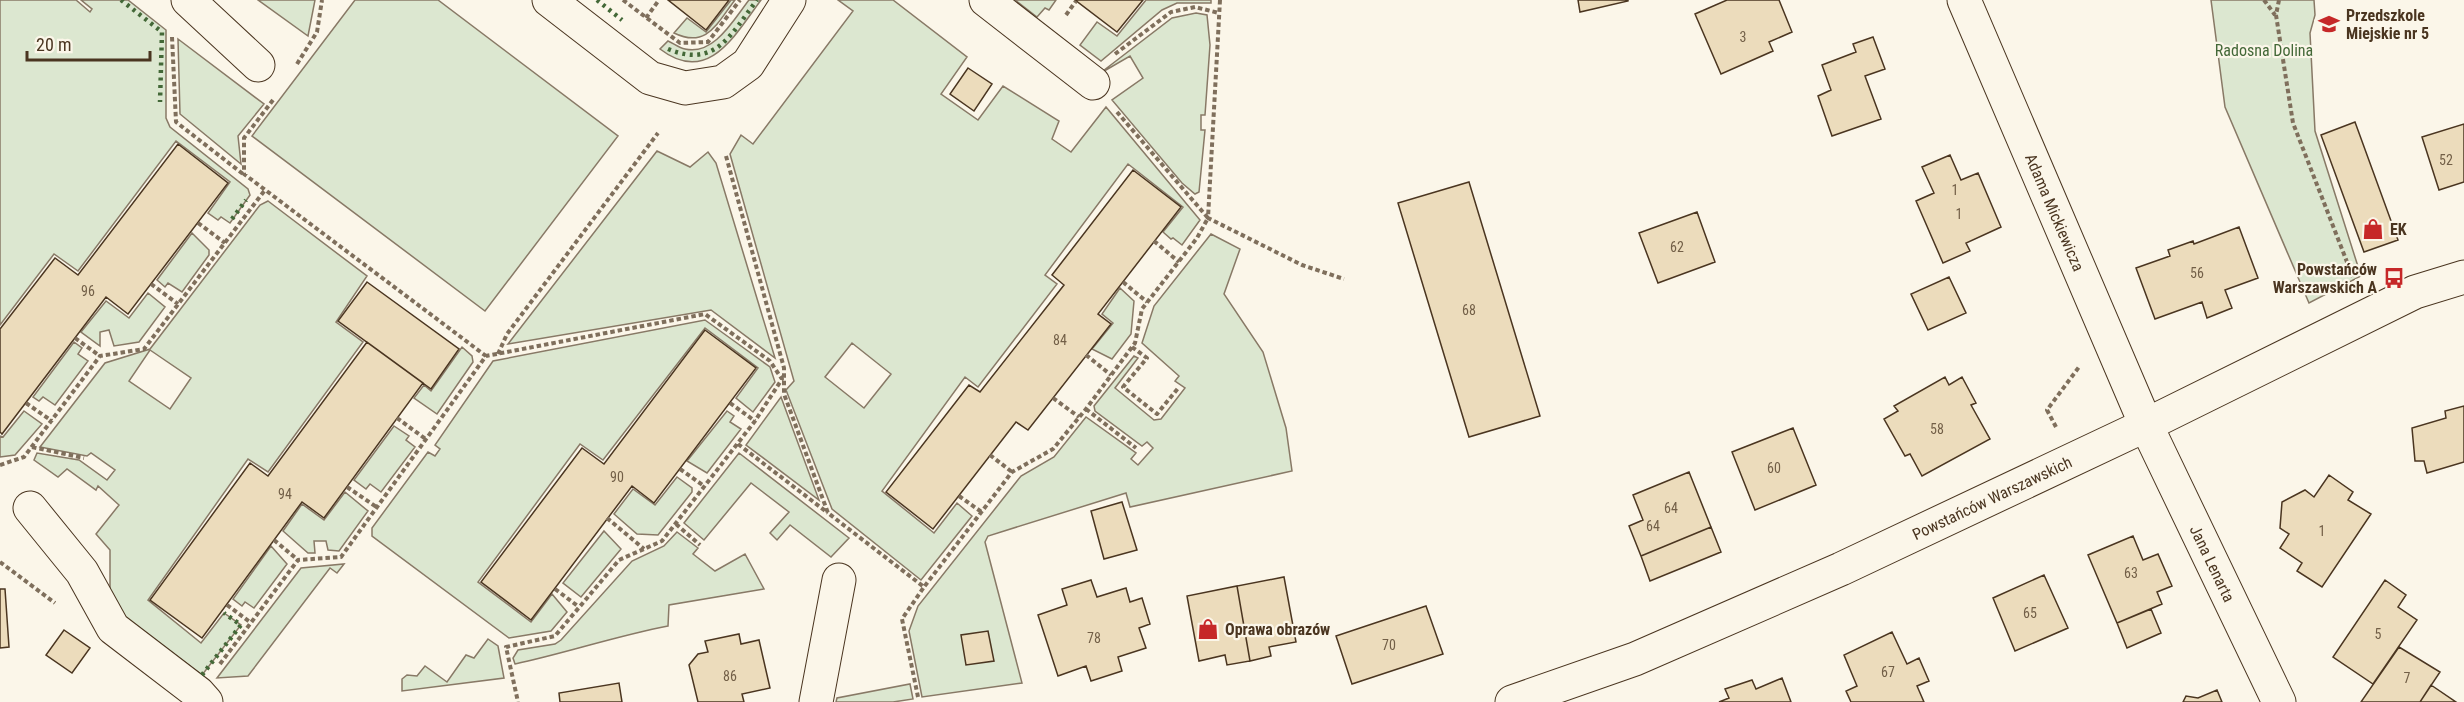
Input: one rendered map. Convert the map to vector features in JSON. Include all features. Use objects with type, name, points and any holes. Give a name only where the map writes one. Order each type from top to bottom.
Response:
[{"type":"street","points":[[188,0],[258,65]]},
{"type":"street","points":[[549,0],[650,78],[685,88],[723,82],[748,64],[789,0]]},
{"type":"street","points":[[986,0],[1089,80]]},
{"type":"street","name":"Adama Mickiewicza","points":[[1964,0],[2146,425]]},
{"type":"street","name":"Powstańców Warszawskich","points":[[1512,702],[1668,645],[1841,569],[2146,425],[2415,292],[2464,277]]},
{"type":"street","name":"Jana Lenarta","points":[[2146,425],[2279,702]]},
{"type":"street","points":[[30,508],[82,572],[113,628],[202,697]]},
{"type":"street","points":[[816,702],[839,580]]},
{"type":"path","points":[[296,67],[317,32],[322,0]]},
{"type":"path","points":[[623,0],[680,44],[708,42],[740,0]]},
{"type":"path","points":[[646,18],[659,0]]},
{"type":"path","points":[[918,698],[902,620],[924,587],[983,513],[1012,472],[1053,449],[1086,409],[1136,343],[1142,309],[1179,262],[1208,218],[1220,0]]},
{"type":"path","points":[[2264,0],[2276,15]]},
{"type":"path","points":[[2279,0],[2276,15],[2293,123],[2354,281]]},
{"type":"path","points":[[1219,13],[1195,7],[1171,12],[1089,80],[1208,218],[1302,266],[1344,279]]},
{"type":"path","points":[[172,34],[177,122],[486,356],[705,314],[770,361],[782,379]]},
{"type":"path","points":[[244,174],[244,138],[278,94]]},
{"type":"path","points":[[498,355],[507,334],[658,133]]},
{"type":"path","points":[[726,156],[784,368],[782,379],[784,394],[828,513]]},
{"type":"path","points":[[0,465],[24,457],[100,356],[144,349],[265,190]]},
{"type":"path","points":[[198,223],[225,243]]},
{"type":"path","points":[[1154,241],[1179,262]]},
{"type":"path","points":[[1123,282],[1147,302]]},
{"type":"path","points":[[151,284],[178,304]]},
{"type":"path","points":[[75,338],[100,356]]},
{"type":"path","points":[[1132,347],[1147,358],[1123,387],[1157,414],[1179,387]]},
{"type":"path","points":[[1086,355],[1111,375]]},
{"type":"path","points":[[274,540],[298,560],[341,557],[486,356]]},
{"type":"path","points":[[518,702],[506,647],[555,636],[619,560],[662,541],[738,444],[782,379]]},
{"type":"path","points":[[2059,432],[2047,410],[2071,380]]},
{"type":"path","points":[[1053,398],[1079,417]]},
{"type":"path","points":[[26,403],[52,421]]},
{"type":"path","points":[[730,403],[755,421]]},
{"type":"path","points":[[1086,409],[1136,448]]},
{"type":"path","points":[[397,418],[427,440]]},
{"type":"path","points":[[738,444],[924,587]]},
{"type":"path","points":[[32,447],[84,458]]},
{"type":"path","points":[[990,455],[1012,472]]},
{"type":"path","points":[[680,469],[704,486]]},
{"type":"path","points":[[347,486],[378,508]]},
{"type":"path","points":[[959,496],[983,513]]},
{"type":"path","points":[[607,519],[644,549]]},
{"type":"path","points":[[676,524],[700,545]]},
{"type":"path","points":[[202,697],[250,622],[298,560]]},
{"type":"path","points":[[555,589],[579,607]]},
{"type":"path","points":[[227,605],[250,622]]},
{"type":"green space","points":[[0,0],[76,0],[90,12],[92,9],[81,0],[128,0],[166,30],[166,118],[170,127],[248,189],[250,195],[230,223],[221,217],[218,220],[208,213],[230,182],[176,141],[78,271],[54,254],[0,325]]},
{"type":"green space","points":[[258,0],[315,0],[308,36]]},
{"type":"green space","points":[[355,0],[438,0],[618,136],[485,311],[252,136]]},
{"type":"green space","points":[[731,0],[735,0],[716,25],[703,36],[685,37],[674,33],[687,18],[706,32]]},
{"type":"green space","points":[[749,0],[761,0],[741,28],[719,52],[706,59],[692,62],[677,59],[660,49],[668,41],[685,49],[695,50],[705,47],[714,42],[730,26]]},
{"type":"green space","points":[[838,0],[893,0],[967,57],[941,94],[978,120],[1003,86],[1059,121],[1052,139],[1071,152],[1106,107],[1200,220],[1182,245],[1173,238],[1171,239],[1163,232],[1183,207],[1128,164],[1045,275],[1057,284],[978,387],[965,377],[882,491],[934,533],[957,503],[972,516],[921,580],[832,509],[786,390],[794,381],[730,154],[741,135],[753,144],[853,11]],"holes":[[[852,343],[891,374],[864,408],[825,377]]]},
{"type":"green space","points":[[1015,0],[1056,0],[1049,10],[1045,8],[1037,17]]},
{"type":"green space","points":[[1146,0],[1211,0],[1211,3],[1177,3],[1162,10],[1101,61],[1080,45],[1097,22],[1117,36]]},
{"type":"green space","name":"Radosna Dolina","points":[[2211,0],[2314,0],[2315,15],[2310,33],[2315,131],[2361,276],[2309,303],[2225,107]]},
{"type":"green space","points":[[1196,13],[1207,15],[1210,45],[1205,115],[1201,115],[1201,130],[1205,130],[1199,192],[1195,194],[1182,183],[1112,100],[1143,78],[1130,56],[1099,74],[1172,18]]},
{"type":"green space","points":[[178,39],[264,104],[238,136],[241,164],[180,114]]},
{"type":"green space","points":[[657,151],[690,167],[708,152],[716,163],[775,358],[711,310],[508,344]]},
{"type":"green space","points":[[268,201],[367,276],[336,322],[363,342],[268,472],[248,459],[148,600],[201,643],[224,613],[241,625],[202,675],[121,614],[110,590],[110,550],[96,534],[119,505],[98,486],[96,490],[67,469],[58,477],[34,460],[37,453],[79,460],[107,480],[115,470],[91,453],[87,456],[40,447],[105,363],[150,349],[260,205]],"holes":[[[150,350],[191,378],[170,409],[129,381]]]},
{"type":"green space","points":[[192,233],[209,250],[209,255],[182,292],[168,283],[165,287],[157,280]]},
{"type":"green space","points":[[1211,234],[1240,249],[1224,294],[1263,352],[1286,428],[1292,471],[1130,507],[1126,493],[988,536],[985,542],[1022,683],[922,697],[909,631],[918,606],[1021,476],[1054,457],[1086,417],[1136,453],[1131,459],[1138,465],[1153,448],[1147,442],[1142,446],[1095,411],[1094,406],[1134,356],[1138,358],[1115,388],[1154,420],[1161,419],[1185,388],[1175,381],[1179,376],[1142,343],[1154,306]]},
{"type":"green space","points":[[1120,288],[1134,301],[1131,334],[1112,359],[1092,349],[1113,323],[1102,314]]},
{"type":"green space","points":[[148,293],[165,307],[139,342],[114,346],[109,330],[100,332],[100,346],[81,332],[106,301],[129,318]]},
{"type":"green space","points":[[705,320],[770,367],[775,382],[753,412],[736,398],[758,368],[705,328],[603,460],[580,444],[478,582],[531,622],[552,594],[567,612],[551,631],[509,638],[372,536],[372,528],[428,452],[435,456],[440,449],[435,445],[493,361]]},
{"type":"green space","points":[[74,342],[82,348],[78,354],[88,361],[55,405],[43,397],[39,401],[33,397]]},
{"type":"green space","points":[[462,347],[472,356],[473,362],[437,414],[414,398],[424,385],[431,391]]},
{"type":"green space","points":[[781,397],[819,500],[746,445]]},
{"type":"green space","points":[[24,411],[42,424],[15,455],[0,457],[0,436],[3,437]]},
{"type":"green space","points":[[727,411],[734,416],[730,422],[741,429],[707,473],[687,461]]},
{"type":"green space","points":[[394,426],[409,436],[406,440],[415,447],[381,492],[370,484],[366,489],[354,480]]},
{"type":"green space","points":[[739,453],[849,538],[831,557],[790,525],[777,540],[770,533],[789,512],[751,483],[704,540],[684,523]]},
{"type":"green space","points":[[677,477],[692,488],[692,492],[658,535],[637,534],[614,514],[633,489],[655,505]]},
{"type":"green space","points":[[345,492],[368,511],[339,551],[328,550],[326,541],[314,541],[315,553],[308,553],[283,531],[302,504],[324,520]]},
{"type":"green space","points":[[604,531],[621,549],[581,597],[563,583]]},
{"type":"green space","points":[[677,532],[698,548],[693,554],[715,571],[745,554],[764,589],[669,605],[668,626],[515,664],[513,658],[518,650],[555,644],[561,640],[632,561],[664,546]]},
{"type":"green space","points":[[271,546],[287,564],[254,608],[245,602],[242,606],[233,599]]},
{"type":"green space","points":[[344,564],[337,573],[330,568],[248,676],[217,678],[301,568]]},
{"type":"green space","points":[[488,639],[498,646],[504,678],[402,691],[402,679],[407,675],[417,676],[425,666],[447,682],[466,655],[474,658]]},
{"type":"green space","points":[[910,684],[913,699],[893,702],[836,702],[837,698]]},
{"type":"building","points":[[668,0],[729,0],[706,30]]},
{"type":"building","points":[[1075,0],[1143,0],[1117,32]]},
{"type":"building","points":[[1578,0],[1628,0],[1628,1],[1580,12]]},
{"type":"building","points":[[1727,0],[1779,0],[1792,32],[1769,42],[1773,51],[1721,74],[1695,14]]},
{"type":"building","points":[[1873,37],[1885,69],[1865,76],[1881,119],[1832,136],[1818,96],[1831,90],[1822,65],[1856,52],[1853,44]]},
{"type":"building","points":[[968,68],[992,84],[974,111],[950,94]]},
{"type":"building","points":[[2355,122],[2398,240],[2364,252],[2321,135]]},
{"type":"building","points":[[2464,124],[2464,182],[2439,190],[2422,137]]},
{"type":"building","points":[[178,144],[228,183],[128,314],[106,297],[2,434],[0,432],[0,329],[55,258],[78,275]]},
{"type":"building","points":[[1950,155],[1961,180],[1978,173],[2001,227],[1966,243],[1970,251],[1943,263],[1916,201],[1934,193],[1922,167]]},
{"type":"building","points":[[1133,170],[1181,207],[1098,314],[1111,324],[1028,430],[1016,422],[933,529],[886,492],[969,385],[980,392],[1064,285],[1052,275]]},
{"type":"building","points":[[1469,182],[1540,416],[1469,437],[1398,203]]},
{"type":"building","points":[[1697,212],[1715,262],[1658,283],[1639,233]]},
{"type":"building","points":[[2239,227],[2258,278],[2225,290],[2232,308],[2207,318],[2202,302],[2155,319],[2136,268],[2170,256],[2168,250],[2193,241],[2194,244]]},
{"type":"building","points":[[1949,277],[1966,313],[1928,330],[1911,294]]},
{"type":"building","points":[[367,282],[459,349],[431,389],[338,321]]},
{"type":"building","points":[[705,330],[756,368],[654,503],[632,486],[531,620],[481,582],[582,448],[604,464]]},
{"type":"building","points":[[367,342],[423,383],[324,518],[302,502],[202,638],[150,600],[250,463],[268,476]]},
{"type":"building","points":[[1945,377],[1949,385],[1962,377],[1976,403],[1971,405],[1990,439],[1922,476],[1910,454],[1905,456],[1884,419],[1898,411],[1894,406]]},
{"type":"building","points":[[2464,406],[2464,462],[2427,473],[2424,461],[2415,461],[2412,428],[2446,418],[2445,411]]},
{"type":"building","points":[[1793,428],[1816,485],[1755,510],[1732,452]]},
{"type":"building","points":[[1689,472],[1711,527],[1641,556],[1629,526],[1643,520],[1633,495]]},
{"type":"building","points":[[2329,475],[2353,492],[2348,500],[2371,514],[2322,587],[2297,571],[2302,563],[2280,548],[2289,534],[2280,528],[2282,502],[2305,490],[2314,497]]},
{"type":"building","points":[[1122,502],[1137,550],[1104,559],[1091,511]]},
{"type":"building","points":[[1711,527],[1721,552],[1650,581],[1641,556]]},
{"type":"building","points":[[2133,536],[2143,560],[2158,554],[2172,586],[2157,592],[2162,604],[2117,623],[2088,555]]},
{"type":"building","points":[[2044,575],[2068,628],[2015,651],[1993,598]]},
{"type":"building","points":[[1284,577],[1296,642],[1269,647],[1271,656],[1250,661],[1237,586]]},
{"type":"building","points":[[1091,580],[1097,597],[1126,588],[1130,602],[1142,598],[1150,624],[1139,628],[1146,648],[1118,657],[1122,671],[1091,681],[1086,666],[1058,676],[1038,615],[1067,605],[1062,589]]},
{"type":"building","points":[[2385,580],[2406,595],[2398,607],[2417,620],[2373,684],[2333,657]]},
{"type":"building","points":[[1237,586],[1250,661],[1227,665],[1225,655],[1199,661],[1187,596]]},
{"type":"building","points":[[0,589],[5,589],[9,647],[0,648]]},
{"type":"building","points":[[1426,606],[1443,654],[1352,684],[1336,636]]},
{"type":"building","points":[[2151,609],[2161,633],[2127,648],[2117,623]]},
{"type":"building","points":[[64,630],[90,648],[72,673],[46,655]]},
{"type":"building","points":[[988,631],[994,661],[966,665],[961,635]]},
{"type":"building","points":[[1892,632],[1907,664],[1919,658],[1929,681],[1917,686],[1924,702],[1851,702],[1846,691],[1857,686],[1844,655]]},
{"type":"building","points":[[739,634],[741,644],[759,640],[770,688],[742,694],[744,702],[698,702],[689,665],[698,654],[708,652],[705,641]]},
{"type":"building","points":[[2399,647],[2440,672],[2420,702],[2361,702]]},
{"type":"building","points":[[1782,678],[1791,702],[1719,702],[1729,698],[1725,689],[1752,680],[1756,689]]},
{"type":"building","points":[[619,683],[622,702],[560,702],[559,693]]},
{"type":"building","points":[[2431,685],[2456,702],[2420,702]]},
{"type":"building","points":[[2217,690],[2222,702],[2183,702],[2186,696],[2198,698]]},
{"type":"hedge","points":[[121,0],[162,32],[160,102]]},
{"type":"hedge","points":[[597,0],[622,20]]},
{"type":"hedge","points":[[668,49],[698,55],[721,45],[757,0]]},
{"type":"hedge","points":[[232,219],[246,200]]},
{"type":"hedge","points":[[202,675],[241,625],[224,613]]},
{"type":"place","name":"Przedszkole Miejskie nr 5","points":[[2329,24]]},
{"type":"place","name":"EK","points":[[2373,229]]},
{"type":"place","name":"Powstańców Warszawskich A","points":[[2394,278]]},
{"type":"place","name":"Oprawa obrazów","points":[[1208,629]]}]
